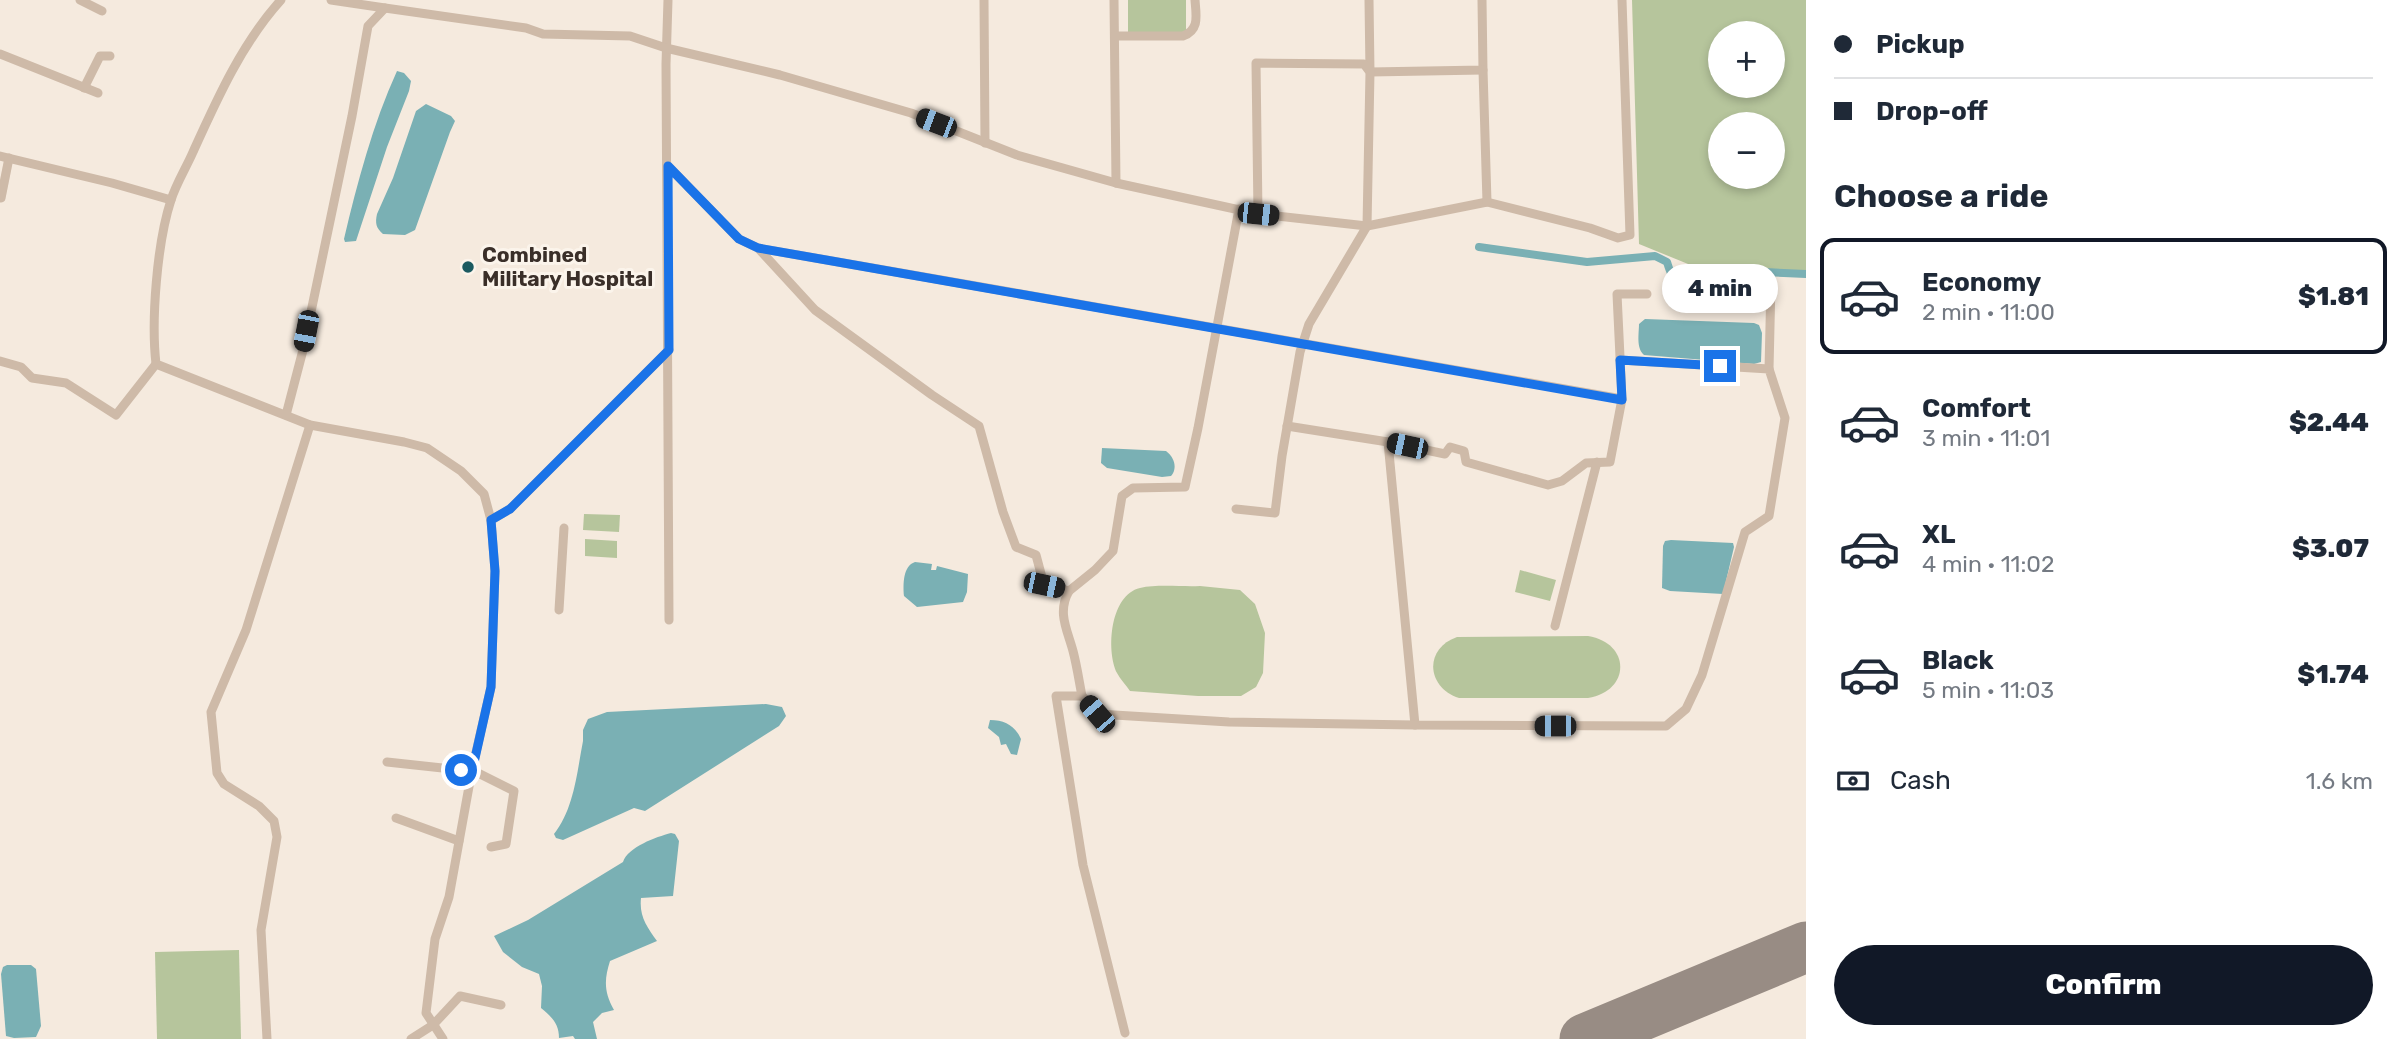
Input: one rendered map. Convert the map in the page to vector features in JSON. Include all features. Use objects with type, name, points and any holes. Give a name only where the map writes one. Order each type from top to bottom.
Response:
[{"type":"street","points":[[80,0],[102,11]]},
{"type":"street","points":[[0,361],[21,367],[32,378],[66,383],[116,415],[156,364],[153,338],[160,251],[171,200],[214,106],[261,23],[281,0]]},
{"type":"street","points":[[331,0],[526,28],[543,34],[630,36],[911,113],[1017,155],[1116,183],[1258,214],[1367,226],[1487,202],[1590,228],[1618,238],[1630,235],[1622,0]]},
{"type":"street","points":[[667,0],[669,620]]},
{"type":"street","points":[[984,0],[985,142]]},
{"type":"street","points":[[1115,0],[1116,183]]},
{"type":"street","points":[[1115,36],[1183,36],[1191,33],[1196,27],[1195,0]]},
{"type":"street","points":[[1236,509],[1275,513],[1300,352],[1309,324],[1367,226],[1369,0]]},
{"type":"street","points":[[1482,0],[1487,202]]},
{"type":"street","points":[[286,415],[303,350],[368,26],[385,8]]},
{"type":"street","points":[[0,54],[98,93]]},
{"type":"street","points":[[84,88],[100,56],[110,56]]},
{"type":"street","points":[[1258,214],[1256,63],[1364,64],[1370,72]]},
{"type":"street","points":[[1370,72],[1483,70]]},
{"type":"street","points":[[1,198],[5,157],[171,200]]},
{"type":"street","points":[[668,166],[739,239],[758,248],[1622,400]]},
{"type":"street","points":[[1239,209],[1185,487],[1133,488],[1122,496],[1113,551],[1069,591],[1063,602],[1063,619],[1082,696],[1097,714],[1229,722],[1666,726],[1686,709],[1702,675],[1745,532],[1769,516],[1785,418],[1769,369],[1771,283]]},
{"type":"street","points":[[758,248],[815,310],[979,426],[1003,512],[1016,547],[1036,555],[1044,585],[1069,591]]},
{"type":"street","points":[[1287,426],[1445,454],[1450,447],[1464,451],[1466,462],[1548,485],[1562,481],[1586,463],[1610,462],[1622,400],[1617,294],[1647,294]]},
{"type":"street","points":[[491,520],[510,509],[669,350]]},
{"type":"street","points":[[1620,360],[1769,369]]},
{"type":"street","points":[[156,364],[310,425],[427,448],[461,471],[484,494],[491,520],[495,571],[491,687],[449,897],[435,939],[426,1013],[443,1039]]},
{"type":"street","points":[[267,1039],[261,930],[277,837],[274,821],[259,806],[224,784],[217,773],[211,712],[246,630],[310,425]]},
{"type":"street","points":[[1388,442],[1415,725]]},
{"type":"street","points":[[1555,626],[1597,462]]},
{"type":"street","points":[[559,610],[564,528]]},
{"type":"street","points":[[1082,696],[1056,696],[1057,714],[1083,865],[1125,1033]]},
{"type":"street","points":[[387,762],[461,770],[473,768],[514,791],[506,844],[491,847]]},
{"type":"street","points":[[396,818],[459,841]]},
{"type":"street","points":[[411,1039],[433,1025],[460,996],[501,1005]]},
{"type":"green space","points":[[1128,0],[1186,0],[1186,32],[1128,32]]},
{"type":"green space","points":[[1632,0],[1806,0],[1806,272],[1720,277],[1639,244]]},
{"type":"green space","points":[[584,514],[620,515],[619,532],[583,530]]},
{"type":"green space","points":[[585,539],[617,541],[617,558],[585,556]]},
{"type":"green space","points":[[1520,570],[1556,580],[1550,601],[1515,592]]},
{"type":"green space","points":[[1200,586],[1240,590],[1255,604],[1265,633],[1263,673],[1256,687],[1241,696],[1130,691],[1117,673],[1112,651],[1113,624],[1122,601],[1140,588]]},
{"type":"green space","points":[[1588,636],[1602,640],[1612,648],[1620,667],[1612,686],[1602,694],[1588,698],[1459,698],[1440,686],[1435,677],[1434,659],[1438,650],[1457,637]]},
{"type":"green space","points":[[239,950],[241,1039],[157,1039],[155,952]]},
{"type":"water","points":[[397,71],[404,73],[411,81],[409,91],[356,241],[345,242],[366,154]]},
{"type":"water","points":[[426,104],[451,116],[455,121],[415,230],[405,235],[383,234],[377,225],[377,214],[393,178],[416,111]]},
{"type":"water","points":[[1645,319],[1754,323],[1759,325],[1762,333],[1761,362],[1754,364],[1644,355],[1638,336],[1639,324]]},
{"type":"water","points":[[1102,448],[1166,451],[1173,459],[1174,470],[1171,476],[1162,477],[1107,468],[1101,463]]},
{"type":"water","points":[[1665,541],[1733,543],[1723,594],[1670,591],[1662,588],[1663,546]]},
{"type":"water","points":[[915,562],[932,564],[931,570],[936,570],[937,566],[968,574],[967,592],[963,602],[917,607],[904,596],[906,571]]},
{"type":"water","points":[[766,704],[782,707],[786,716],[779,726],[645,811],[634,808],[563,840],[556,838],[554,834],[566,813],[574,790],[583,730],[588,719],[607,712]]},
{"type":"water","points":[[990,720],[1013,727],[1021,739],[1017,755],[1011,754],[1006,744],[1001,745],[999,737],[988,728]]},
{"type":"water","points":[[671,833],[675,834],[679,841],[673,896],[641,898],[643,916],[657,941],[610,961],[606,986],[614,1010],[602,1013],[593,1022],[597,1039],[575,1039],[573,1036],[559,1038],[554,1021],[541,1008],[542,986],[539,974],[522,967],[503,952],[494,936],[528,920],[623,862],[636,847]]},
{"type":"water","points":[[31,965],[36,969],[41,1026],[36,1037],[6,1036],[1,974],[3,967]]},
{"type":"waterway","points":[[1479,247],[1587,262],[1655,256],[1667,262],[1672,276],[1681,286],[1706,292],[1755,291],[1764,272],[1806,274]]},
{"type":"taxiway","points":[[1778,959],[1806,962]]},
{"type":"taxiway","points":[[1596,1039],[1602,1032]]},
{"type":"runway","points":[[1585,1039],[1806,947]]},
{"type":"place","name":"Combined Military Hospital","points":[[468,267]]},
{"type":"route","points":[[461,770],[473,767],[491,687],[495,571],[491,520],[510,509],[669,350],[668,166],[739,239],[758,248],[1622,400],[1620,360],[1720,366]]}]
